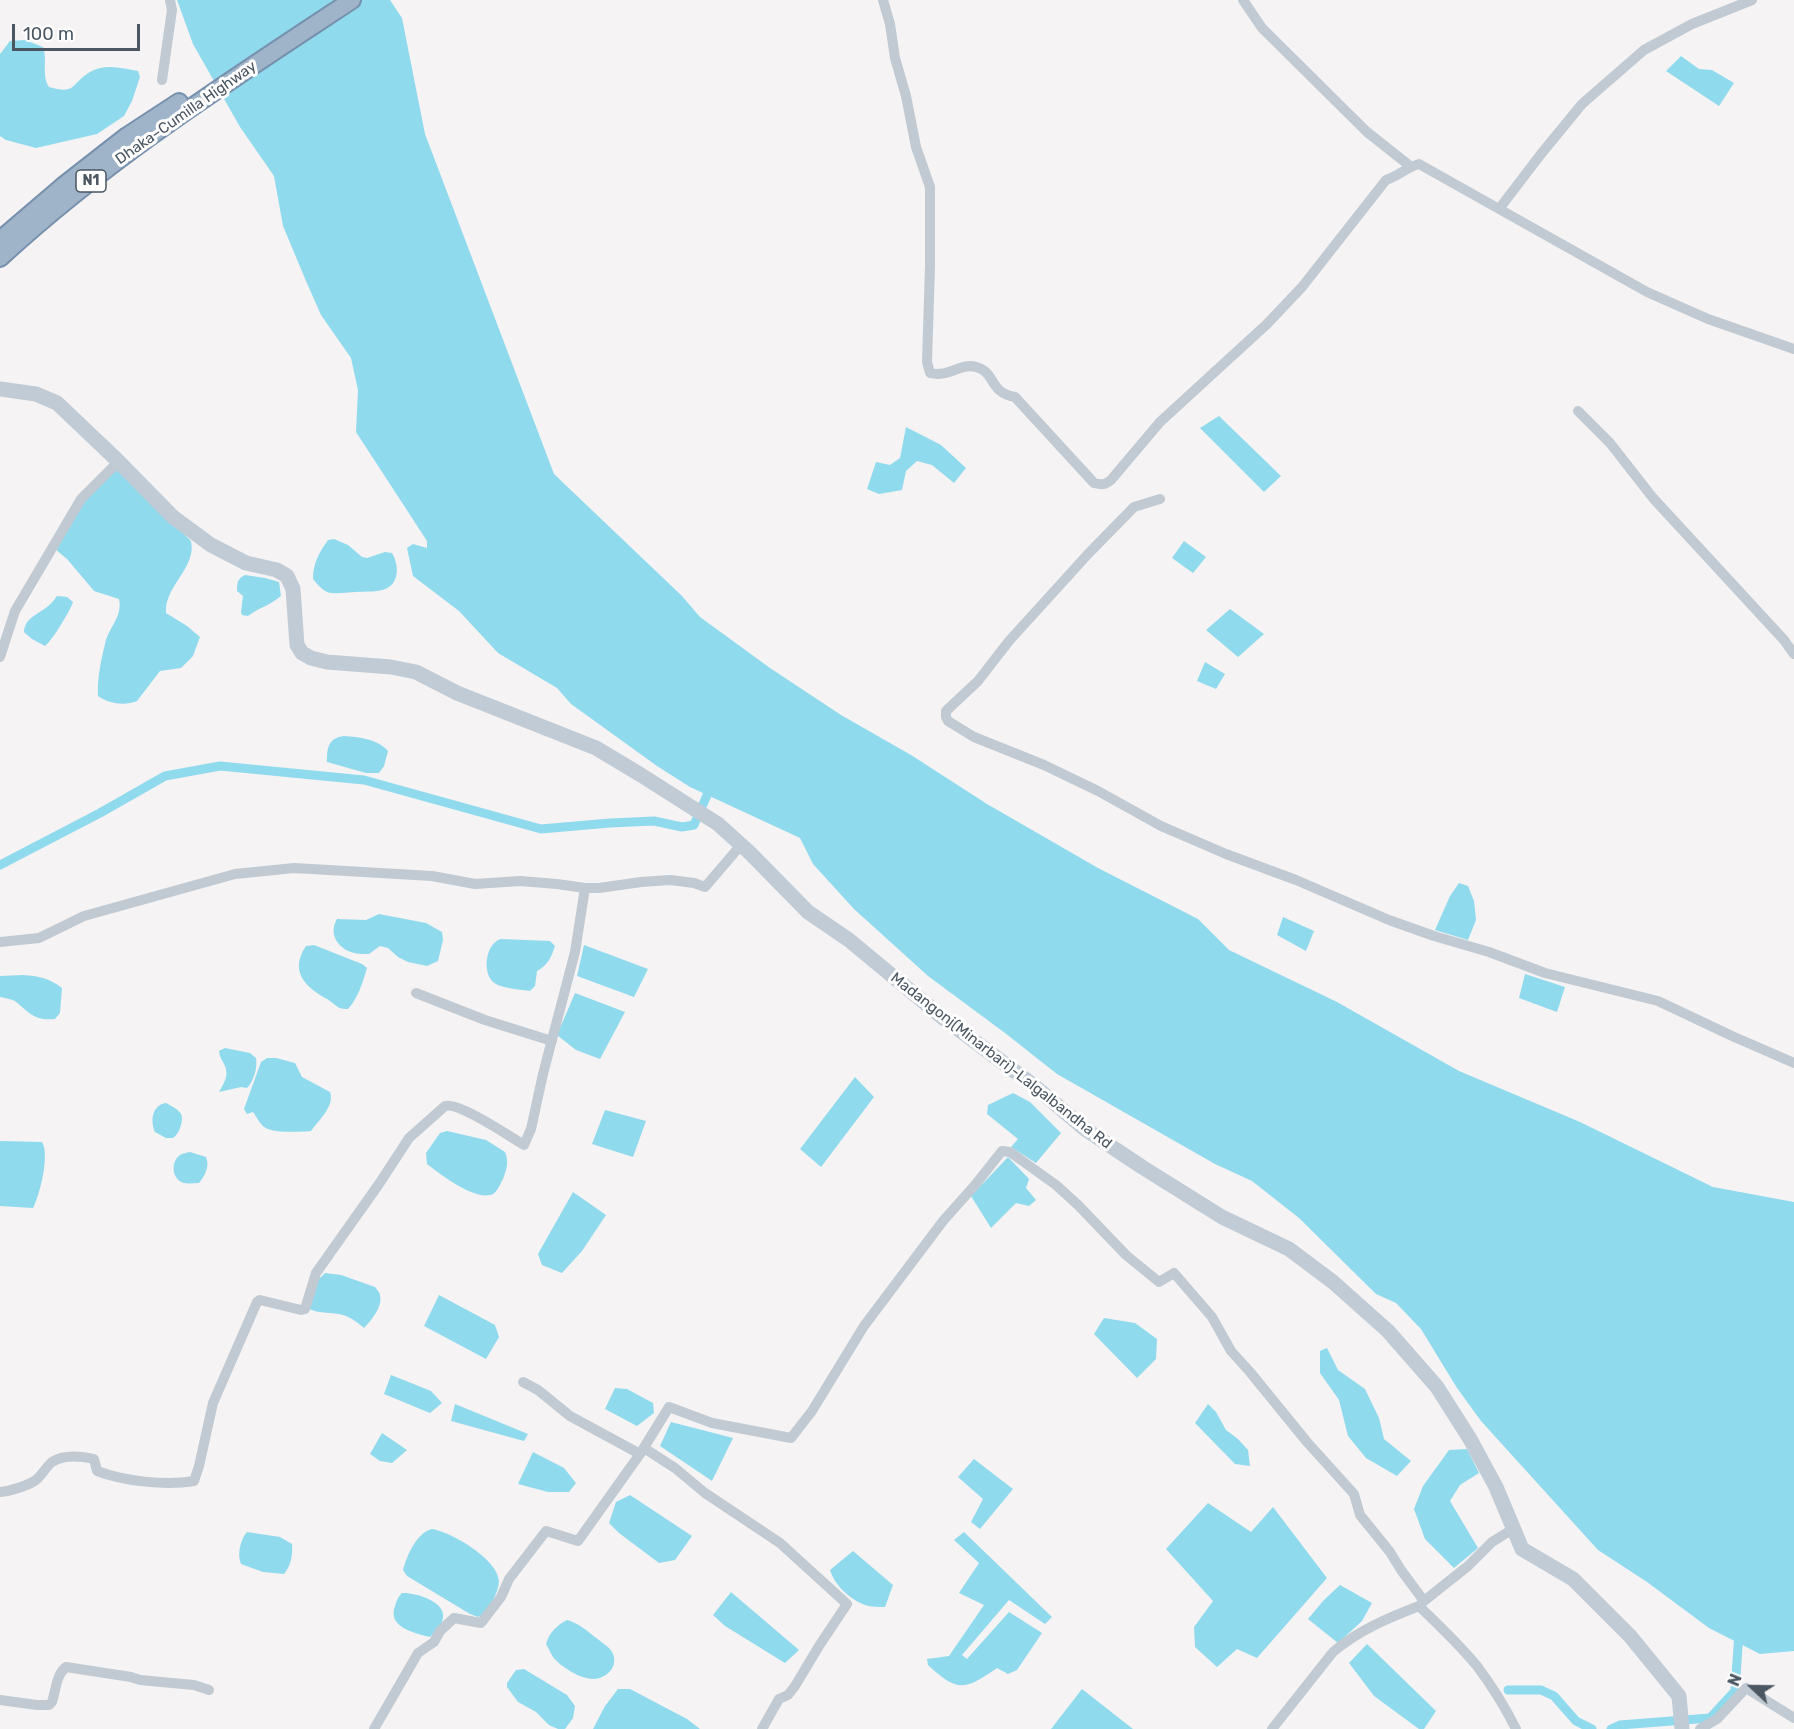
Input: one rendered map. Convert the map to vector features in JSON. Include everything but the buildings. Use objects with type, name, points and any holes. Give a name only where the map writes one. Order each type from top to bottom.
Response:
[{"type":"highway","name":"Dhaka–Cumilla Highway","points":[[0,258],[51,212],[184,106],[336,0]]},
{"type":"highway","name":"Dhaka–Cumilla Highway","points":[[0,240],[63,186],[109,151],[352,0]]},
{"type":"main road","points":[[0,390],[36,394],[57,402],[119,461]]},
{"type":"main road","name":"Madangonj(Minarbari)-Lalgalbandha Rd","points":[[119,461],[173,517],[211,545],[246,563],[277,570],[287,576],[293,590],[297,645],[302,653],[327,663],[392,666],[416,672],[457,693],[596,748],[688,804],[718,824],[808,912],[849,940],[942,1017],[1033,1085],[1085,1129],[1222,1217],[1289,1250],[1333,1282],[1388,1331],[1437,1387],[1470,1439],[1496,1487],[1522,1549],[1573,1579],[1630,1636],[1679,1696],[1682,1727]]},
{"type":"street","points":[[162,80],[172,10],[170,0]]},
{"type":"street","points":[[883,0],[916,147],[930,187],[927,362],[930,373],[939,375],[971,365],[985,371],[999,391],[1004,395],[1015,397],[1094,483],[1101,485],[1111,480],[1160,422],[1258,332],[1302,287],[1386,180],[1396,177],[1410,166],[1419,164],[1647,292],[1708,319],[1794,350]]},
{"type":"street","points":[[1243,0],[1262,28],[1278,44],[1367,132],[1410,166]]},
{"type":"street","points":[[1499,209],[1582,104],[1644,50],[1692,24],[1752,0]]},
{"type":"street","points":[[1578,411],[1610,443],[1653,498],[1784,640],[1794,654]]},
{"type":"street","points":[[0,657],[15,611],[81,499],[119,461]]},
{"type":"street","points":[[1160,499],[1134,507],[1088,554],[1009,641],[978,681],[946,711],[948,721],[974,737],[1044,765],[1098,791],[1161,826],[1389,920],[1489,952],[1545,973],[1658,1001],[1794,1063]]},
{"type":"street","points":[[0,942],[39,938],[84,916],[235,874],[294,868],[432,876],[475,884],[520,881],[599,888],[670,880],[705,887],[741,845]]},
{"type":"street","points":[[0,1492],[37,1480],[52,1462],[60,1458],[75,1456],[94,1459],[97,1471],[105,1474],[150,1482],[194,1481],[213,1403],[257,1302],[260,1300],[305,1309],[316,1273],[409,1138],[450,1104],[524,1145],[531,1129],[575,952],[585,888]]},
{"type":"street","points":[[416,993],[485,1020],[552,1041]]},
{"type":"street","points":[[374,1729],[418,1653],[434,1642],[454,1618],[481,1623],[501,1597],[509,1579],[546,1531],[578,1541],[642,1451],[669,1407],[712,1423],[791,1438],[812,1411],[864,1326],[943,1221],[1002,1151],[1010,1152],[1056,1185],[1126,1255],[1159,1282],[1174,1273],[1212,1317],[1231,1351],[1354,1494],[1360,1515],[1390,1552],[1421,1604],[1477,1666],[1504,1706],[1516,1729]]},
{"type":"street","points":[[523,1382],[538,1390],[570,1416],[675,1468],[705,1493],[780,1543],[847,1604],[795,1686],[788,1695],[779,1699],[762,1729]]},
{"type":"street","points":[[1272,1729],[1333,1652],[1345,1641],[1421,1604],[1468,1566],[1492,1542],[1512,1529]]},
{"type":"street","points":[[0,1700],[49,1705],[52,1702],[60,1674],[66,1668],[141,1680],[186,1684],[209,1690]]},
{"type":"street","points":[[1700,1729],[1717,1719],[1746,1688],[1794,1718]]},
{"type":"water","points":[[177,0],[390,0],[402,18],[425,134],[554,474],[682,596],[700,617],[770,668],[841,715],[911,755],[987,804],[1098,868],[1198,919],[1229,950],[1337,1002],[1459,1071],[1580,1122],[1713,1187],[1794,1202],[1794,1651],[1760,1654],[1709,1628],[1647,1582],[1598,1550],[1481,1421],[1457,1388],[1421,1329],[1396,1303],[1376,1294],[1299,1218],[1252,1181],[1215,1164],[1057,1074],[928,976],[854,909],[813,864],[800,838],[690,787],[657,766],[571,704],[557,688],[498,653],[459,611],[413,576],[407,548],[413,544],[427,548],[427,541],[356,432],[358,390],[351,358],[321,315],[306,281],[283,226],[274,176],[240,127],[193,44]]},
{"type":"water","points":[[25,40],[43,47],[45,77],[49,87],[69,89],[95,69],[114,67],[138,71],[140,77],[124,116],[97,134],[36,148],[6,140],[0,136],[0,54],[10,41]]},
{"type":"water","points":[[1681,56],[1699,69],[1712,70],[1734,83],[1719,106],[1666,71]]},
{"type":"water","points":[[1219,416],[1281,476],[1264,492],[1200,428]]},
{"type":"water","points":[[906,427],[941,445],[966,468],[954,483],[932,465],[917,461],[906,471],[902,490],[879,494],[867,489],[876,462],[890,465],[900,458]]},
{"type":"water","points":[[114,470],[118,470],[191,541],[192,551],[189,560],[170,594],[166,613],[200,637],[193,656],[181,668],[160,671],[137,701],[122,704],[107,701],[98,696],[102,656],[119,611],[119,599],[94,591],[67,559],[55,549],[83,503]]},
{"type":"water","points":[[334,539],[348,545],[362,557],[367,558],[385,552],[392,553],[397,571],[393,584],[385,589],[372,591],[334,593],[323,589],[313,579],[315,563],[328,540]]},
{"type":"water","points":[[1184,541],[1206,557],[1193,573],[1172,558]]},
{"type":"water","points":[[245,575],[279,582],[281,596],[248,616],[242,615],[243,596],[237,591],[237,586],[239,580]]},
{"type":"water","points":[[57,596],[67,597],[73,602],[45,646],[24,632],[25,627],[32,617],[48,606]]},
{"type":"water","points":[[1230,609],[1264,634],[1238,657],[1206,630]]},
{"type":"water","points":[[1205,662],[1225,674],[1216,689],[1197,681]]},
{"type":"water","points":[[344,736],[374,741],[388,751],[384,766],[379,773],[366,773],[327,762],[330,744],[335,739]]},
{"type":"water","points":[[1459,883],[1468,886],[1474,901],[1476,920],[1468,940],[1435,930],[1450,896]]},
{"type":"water","points":[[379,914],[426,923],[442,932],[443,940],[438,961],[427,966],[408,962],[388,948],[380,946],[369,954],[356,953],[343,948],[336,940],[334,925],[337,919],[366,920]]},
{"type":"water","points":[[1283,917],[1314,931],[1306,951],[1277,935]]},
{"type":"water","points":[[501,939],[550,941],[555,946],[549,961],[537,971],[535,986],[530,991],[503,987],[491,980],[487,967],[488,953],[491,947]]},
{"type":"water","points":[[314,945],[367,968],[357,995],[348,1009],[339,1008],[306,984],[302,977],[299,971],[301,955],[306,946]]},
{"type":"water","points":[[584,945],[648,969],[634,997],[577,976]]},
{"type":"water","points":[[1525,974],[1565,987],[1557,1012],[1519,998]]},
{"type":"water","points":[[23,975],[44,978],[62,988],[60,1013],[55,1019],[37,1017],[15,1001],[0,997],[0,976]]},
{"type":"water","points":[[575,993],[625,1012],[600,1059],[576,1050],[557,1035]]},
{"type":"water","points":[[225,1048],[250,1053],[256,1058],[254,1074],[247,1088],[241,1087],[219,1092],[226,1073],[219,1051]]},
{"type":"water","points":[[267,1058],[295,1063],[302,1077],[330,1092],[328,1108],[311,1131],[270,1130],[262,1125],[253,1112],[247,1114],[244,1109],[261,1062]]},
{"type":"water","points":[[855,1077],[874,1097],[821,1167],[800,1149]]},
{"type":"water","points":[[1013,1093],[1030,1102],[1061,1133],[1036,1163],[1011,1147],[1018,1139],[987,1114],[988,1105]]},
{"type":"water","points":[[166,1103],[177,1109],[182,1117],[179,1131],[173,1138],[166,1138],[155,1132],[153,1128],[155,1110],[161,1104]]},
{"type":"water","points":[[605,1110],[646,1121],[633,1157],[592,1144]]},
{"type":"water","points":[[447,1131],[486,1140],[505,1152],[506,1168],[495,1193],[486,1195],[468,1191],[427,1164],[426,1153],[440,1133]]},
{"type":"water","points":[[0,1141],[42,1142],[45,1165],[33,1208],[0,1206]]},
{"type":"water","points":[[190,1152],[206,1157],[206,1171],[199,1183],[184,1183],[175,1175],[174,1166],[177,1158],[181,1154]]},
{"type":"water","points":[[1008,1157],[1029,1179],[1026,1188],[1036,1200],[1029,1206],[1016,1203],[991,1228],[971,1196]]},
{"type":"water","points":[[573,1192],[606,1215],[582,1251],[562,1273],[542,1265],[538,1254]]},
{"type":"water","points":[[325,1273],[341,1275],[375,1287],[378,1291],[380,1300],[378,1309],[364,1328],[346,1316],[309,1309],[318,1280]]},
{"type":"water","points":[[439,1295],[495,1325],[499,1337],[486,1359],[424,1326]]},
{"type":"water","points":[[1104,1318],[1135,1323],[1157,1339],[1156,1359],[1137,1378],[1094,1334]]},
{"type":"water","points":[[1327,1348],[1338,1370],[1365,1389],[1379,1418],[1384,1439],[1411,1461],[1397,1476],[1366,1458],[1348,1436],[1339,1400],[1320,1373],[1320,1351]]},
{"type":"water","points":[[391,1375],[431,1391],[442,1403],[430,1413],[384,1394]]},
{"type":"water","points":[[615,1388],[627,1389],[653,1403],[654,1413],[637,1426],[605,1409]]},
{"type":"water","points":[[455,1404],[528,1434],[524,1441],[451,1421]]},
{"type":"water","points":[[1208,1404],[1216,1412],[1226,1430],[1248,1450],[1250,1466],[1235,1464],[1195,1423]]},
{"type":"water","points":[[671,1422],[733,1438],[712,1481],[660,1446]]},
{"type":"water","points":[[382,1433],[407,1450],[392,1463],[380,1461],[370,1454]]},
{"type":"water","points":[[1467,1449],[1479,1473],[1460,1485],[1450,1501],[1478,1548],[1454,1568],[1425,1539],[1414,1509],[1423,1486],[1449,1450]]},
{"type":"water","points":[[533,1452],[564,1468],[576,1483],[569,1492],[548,1492],[518,1484]]},
{"type":"water","points":[[974,1459],[1013,1489],[980,1529],[971,1522],[983,1499],[958,1477]]},
{"type":"water","points":[[630,1495],[692,1536],[675,1560],[659,1563],[609,1523],[616,1502]]},
{"type":"water","points":[[1208,1503],[1251,1532],[1273,1507],[1327,1578],[1257,1658],[1237,1649],[1217,1667],[1195,1647],[1194,1627],[1213,1601],[1166,1549]]},
{"type":"water","points":[[432,1529],[450,1535],[472,1548],[491,1564],[497,1573],[499,1581],[497,1590],[483,1615],[478,1617],[470,1614],[407,1576],[403,1570],[417,1540],[426,1531]]},
{"type":"water","points":[[247,1532],[280,1537],[292,1544],[291,1560],[284,1574],[263,1572],[241,1564],[240,1548]]},
{"type":"water","points":[[964,1532],[1052,1617],[1045,1624],[1009,1600],[962,1655],[967,1659],[1009,1612],[1042,1633],[1017,1670],[1008,1674],[997,1668],[977,1681],[962,1685],[955,1684],[938,1674],[928,1665],[927,1659],[949,1656],[984,1605],[959,1593],[979,1563],[954,1540]]},
{"type":"water","points":[[853,1551],[893,1585],[885,1607],[870,1606],[859,1602],[849,1596],[835,1581],[830,1570]]},
{"type":"water","points":[[1340,1585],[1372,1603],[1362,1621],[1338,1643],[1308,1619]]},
{"type":"water","points":[[731,1592],[799,1650],[785,1663],[725,1626],[713,1615]]},
{"type":"water","points":[[402,1593],[421,1596],[435,1602],[440,1607],[443,1612],[442,1621],[430,1637],[398,1624],[394,1613]]},
{"type":"water","points":[[567,1620],[582,1627],[610,1649],[614,1664],[609,1673],[594,1679],[583,1677],[556,1661],[546,1644],[547,1640],[560,1624]]},
{"type":"water","points":[[1367,1644],[1436,1711],[1424,1729],[1419,1729],[1374,1696],[1349,1663]]},
{"type":"water","points":[[524,1669],[567,1695],[575,1706],[573,1718],[565,1729],[549,1725],[536,1712],[518,1702],[507,1687],[507,1683],[516,1670]]},
{"type":"water","points":[[618,1689],[630,1689],[687,1719],[700,1729],[593,1729],[605,1706]]},
{"type":"water","points":[[1082,1689],[1133,1729],[1051,1729]]},
{"type":"waterway","points":[[0,865],[165,776],[220,766],[364,780],[541,829],[654,821],[682,827],[694,825],[711,786]]},
{"type":"waterway","points":[[1611,1729],[1620,1725],[1710,1718],[1735,1691],[1739,1632]]},
{"type":"waterway","points":[[1508,1690],[1541,1690],[1554,1696],[1576,1721],[1592,1729]]}]
